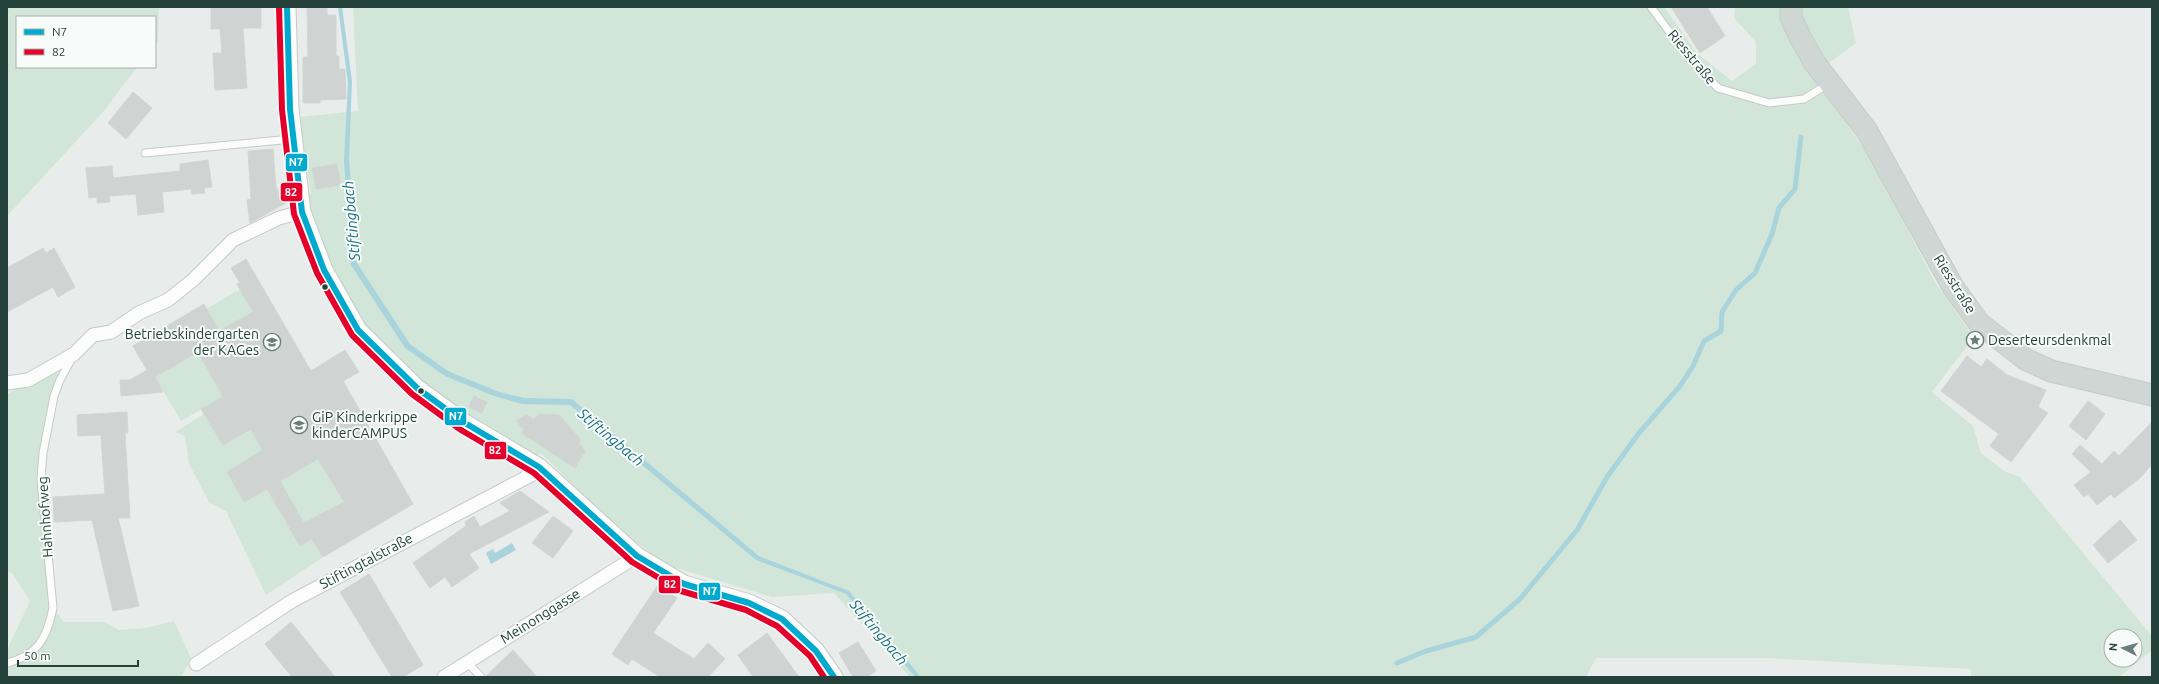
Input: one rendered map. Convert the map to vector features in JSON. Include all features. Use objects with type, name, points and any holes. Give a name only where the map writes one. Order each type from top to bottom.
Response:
[{"type":"main road","name":"Riesstraße","points":[[1790,7],[1791,17],[1814,62],[1867,131],[1953,287],[1980,324],[2025,359],[2051,370],[2152,395]]},
{"type":"street","points":[[287,7],[292,139],[302,212],[324,270],[358,330],[417,388],[465,423],[539,467],[637,556],[684,584],[749,603],[782,619],[816,651],[834,677]]},
{"type":"street","name":"Hahnhofweg","points":[[7,383],[28,380],[74,354],[93,335],[111,332],[139,313],[168,300],[193,280],[233,240],[279,218],[302,212]]},
{"type":"street","name":"Stiftingtalstraße","points":[[196,664],[292,601],[531,475],[539,467]]},
{"type":"street","name":"Meinonggasse","points":[[444,677],[637,556]]},
{"type":"lane","name":"Riesstraße","points":[[1651,7],[1689,58],[1718,88],[1769,103],[1804,99],[1831,83]]},
{"type":"lane","points":[[145,153],[292,139]]},
{"type":"lane","name":"Hahnhofweg","points":[[7,663],[23,659],[38,648],[49,628],[53,608],[41,479],[43,453],[54,396],[60,380],[74,354]]},
{"type":"lane","points":[[467,662],[481,677]]},
{"type":"green space","points":[[7,7],[159,7],[158,41],[156,43],[156,16],[16,16],[16,68],[136,68],[103,112],[7,216]]},
{"type":"green space","points":[[353,7],[1664,7],[1697,53],[1732,81],[1756,64],[1756,42],[1734,18],[1735,7],[1794,7],[1795,41],[1820,89],[1843,118],[1873,163],[1936,284],[1971,333],[1971,341],[1932,392],[1973,426],[1981,453],[2004,471],[2020,477],[2152,636],[2152,650],[2143,657],[2143,628],[2103,628],[2103,668],[2130,668],[2119,677],[1971,677],[1971,669],[1765,658],[1596,658],[1586,677],[921,677],[849,591],[759,556],[597,422],[756,560],[846,594],[915,677],[910,677],[834,593],[772,597],[667,565],[613,525],[541,453],[527,461],[465,423],[358,330],[301,203],[311,193],[299,117],[358,111]]},
{"type":"green space","points":[[1800,7],[1848,7],[1856,43],[1826,65],[1810,38]]},
{"type":"green space","points":[[240,289],[253,312],[219,331],[206,309]]},
{"type":"green space","points":[[198,352],[223,397],[181,421],[155,377]]},
{"type":"green space","points":[[58,368],[41,479],[53,608],[64,622],[104,622],[119,630],[146,628],[174,621],[191,658],[181,677],[7,677],[7,650],[30,601],[13,574],[7,571],[7,395],[28,380]]},
{"type":"green space","points":[[204,414],[223,445],[251,429],[262,450],[227,472],[244,502],[267,489],[300,546],[312,539],[323,557],[266,595],[226,511],[209,502],[189,464],[185,436],[175,432]]},
{"type":"green space","points":[[318,459],[344,502],[304,523],[280,481]]},
{"type":"water","name":"Stiftingbach","points":[[338,7],[342,7],[352,81],[349,159],[357,263],[410,344],[448,371],[499,392],[524,398],[572,399],[759,556],[849,591],[921,677],[915,677],[846,594],[756,560],[570,405],[522,404],[494,396],[445,376],[405,348],[351,265],[344,161],[348,83]]},
{"type":"water","points":[[512,543],[516,550],[491,564],[486,553],[493,549],[495,553]]},
{"type":"building","points":[[211,7],[261,7],[261,28],[243,28],[247,88],[215,90],[213,53],[222,53],[220,29],[211,29]]},
{"type":"building","points":[[307,7],[327,7],[327,15],[336,15],[336,56],[339,56],[339,69],[345,69],[346,99],[320,100],[320,103],[303,103],[303,57],[308,57]]},
{"type":"building","points":[[1671,7],[1707,7],[1725,36],[1700,53]]},
{"type":"building","points":[[133,92],[152,108],[126,139],[108,123]]},
{"type":"building","points":[[273,149],[276,187],[286,203],[250,223],[247,200],[251,199],[248,151]]},
{"type":"building","points":[[208,160],[212,187],[204,188],[205,193],[192,194],[191,189],[162,192],[164,212],[138,215],[136,194],[109,196],[110,202],[97,203],[97,197],[89,198],[86,168],[112,166],[113,178],[180,171],[180,164]]},
{"type":"building","points":[[337,164],[341,185],[316,189],[312,168]]},
{"type":"building","points":[[43,248],[46,253],[54,248],[75,287],[58,297],[53,287],[7,312],[7,268]]},
{"type":"building","points":[[246,259],[311,371],[345,350],[359,372],[343,381],[413,504],[323,557],[312,539],[300,546],[267,489],[244,502],[227,472],[262,450],[251,429],[223,445],[201,409],[223,397],[198,352],[155,377],[163,392],[121,396],[120,380],[130,380],[147,370],[133,346],[204,304],[219,331],[253,312],[237,284],[240,283],[231,268]],"holes":[[[318,459],[344,502],[304,523],[280,481]]]},
{"type":"building","points":[[1967,356],[1981,367],[1987,359],[2007,375],[2046,390],[2038,407],[2048,413],[2011,462],[1990,446],[1999,434],[1941,391]]},
{"type":"building","points":[[474,396],[487,402],[482,413],[469,407]]},
{"type":"building","points":[[2088,401],[2105,414],[2086,440],[2069,426]]},
{"type":"building","points":[[127,412],[128,433],[125,433],[130,518],[118,518],[139,606],[113,611],[92,520],[54,522],[53,497],[105,494],[101,435],[78,436],[77,415]]},
{"type":"building","points":[[527,414],[533,420],[539,414],[559,415],[581,440],[579,443],[585,451],[575,468],[521,433],[524,430],[516,421]]},
{"type":"building","points":[[2152,422],[2152,464],[2140,478],[2114,498],[2111,494],[2097,505],[2088,494],[2084,497],[2074,485],[2091,472],[2072,454],[2080,445],[2102,464],[2114,451],[2119,456]]},
{"type":"building","points":[[520,491],[549,512],[469,554],[479,568],[452,587],[445,577],[430,588],[413,563],[466,526],[465,522],[474,516],[480,527],[510,511],[500,503]]},
{"type":"building","points":[[553,516],[573,531],[553,558],[532,543]]},
{"type":"building","points":[[2120,520],[2137,540],[2108,563],[2093,545]]},
{"type":"building","points":[[369,574],[423,665],[403,677],[392,677],[340,592]]},
{"type":"building","points":[[658,585],[677,598],[653,633],[694,659],[708,643],[725,659],[708,677],[660,677],[632,659],[628,665],[612,654]]},
{"type":"building","points":[[291,622],[335,677],[292,677],[265,644]]},
{"type":"building","points":[[767,633],[799,677],[753,677],[738,655]]},
{"type":"building","points":[[858,642],[876,671],[867,677],[853,677],[839,653]]},
{"type":"building","points":[[513,650],[537,677],[486,677],[486,676]]},
{"type":"waterway","points":[[1397,663],[1426,651],[1476,637],[1520,599],[1577,530],[1607,477],[1639,433],[1680,386],[1693,366],[1704,341],[1721,331],[1722,312],[1736,290],[1755,273],[1772,234],[1779,208],[1795,189],[1801,137]]},
{"type":"transit line","name":"82","points":[[279,7],[282,110],[294,214],[317,273],[352,335],[412,394],[461,430],[534,473],[632,562],[681,591],[746,610],[777,626],[810,656],[824,677]]},
{"type":"transit line","name":"N7","points":[[287,7],[290,109],[302,212],[324,270],[358,330],[417,388],[465,423],[539,467],[637,556],[684,584],[749,603],[782,619],[816,651],[834,677]]},
{"type":"place","name":"Deserteursdenkmal","points":[[1975,340]]},
{"type":"place","name":"Betriebskindergarten der KAGes","points":[[272,342]]},
{"type":"place","name":"GiP Kinderkrippe kinderCAMPUS","points":[[299,425]]}]
